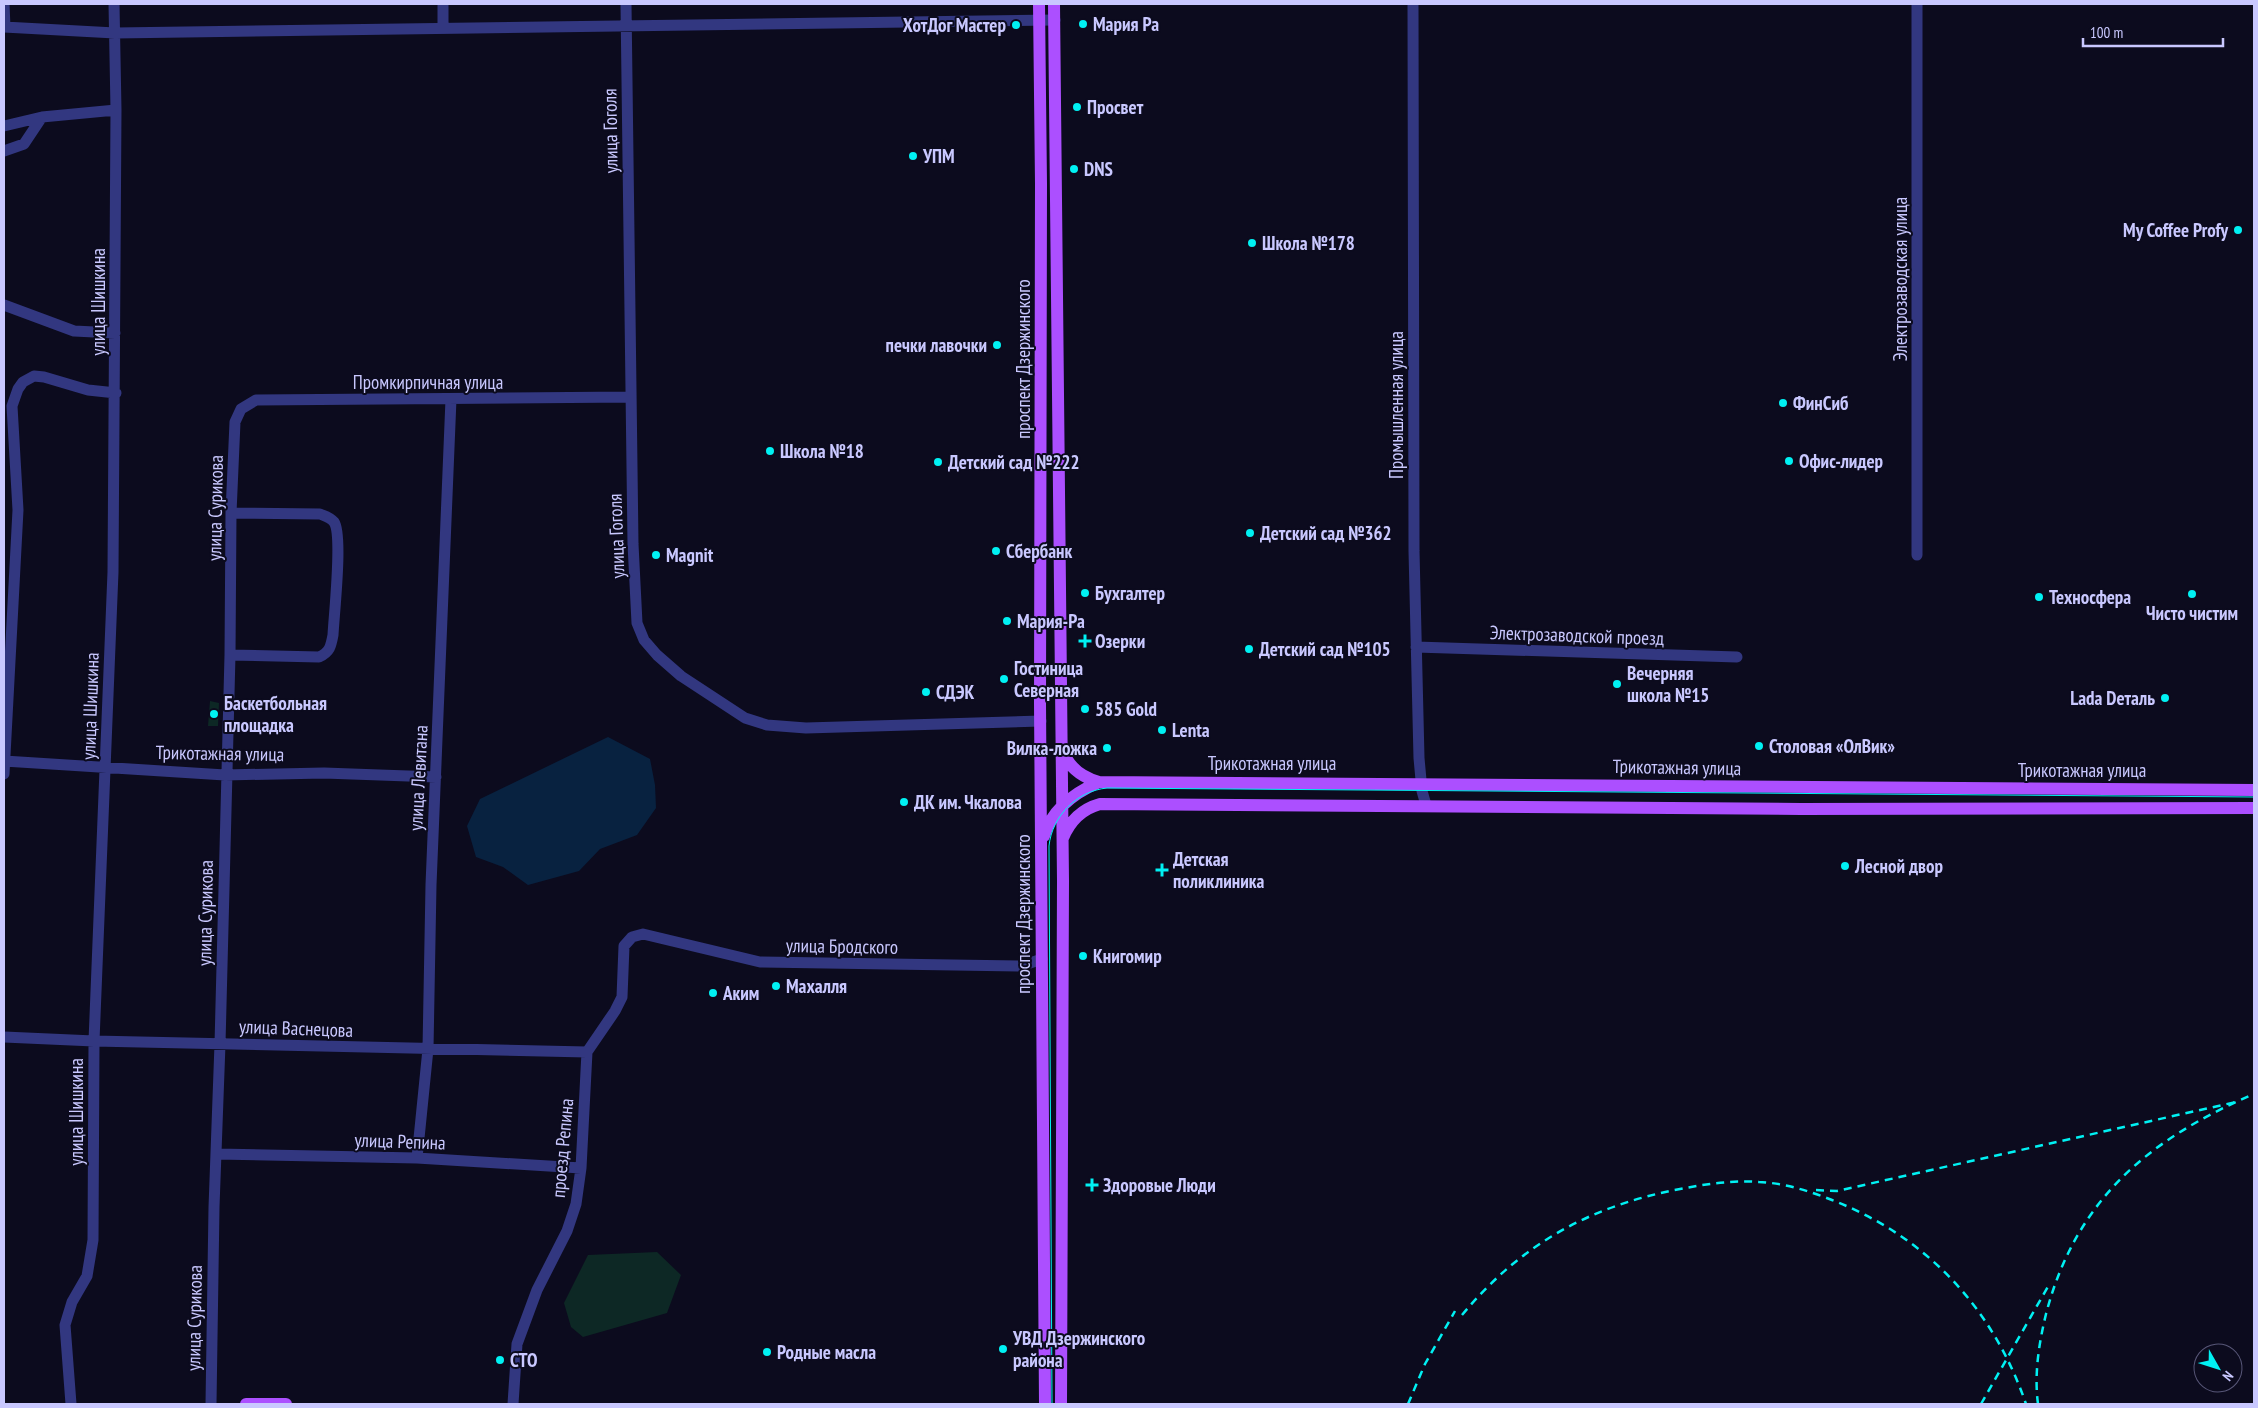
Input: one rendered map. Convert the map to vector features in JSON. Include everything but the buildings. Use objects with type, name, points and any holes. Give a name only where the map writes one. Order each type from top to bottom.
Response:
[{"type":"main road","name":"проспект Дзержинского","points":[[1039,4],[1042,242],[1041,846],[1045,1404]]},
{"type":"main road","name":"проспект Дзержинского","points":[[1054,4],[1062,841],[1061,1404]]},
{"type":"main road","points":[[1060,744],[1066,761],[1080,774],[1099,782]]},
{"type":"main road","points":[[1041,747],[1049,764],[1061,781],[1076,794],[1100,804]]},
{"type":"main road","points":[[1041,846],[1051,818],[1076,794],[1099,782]]},
{"type":"main road","name":"Трикотажная улица","points":[[1099,782],[2254,790]]},
{"type":"main road","points":[[1062,841],[1067,828],[1076,816],[1091,806],[1100,804]]},
{"type":"main road","name":"Трикотажная улица","points":[[1100,804],[1801,809],[2254,808]]},
{"type":"main road","points":[[246,1404],[286,1404]]},
{"type":"street","points":[[4,4],[4,27],[115,33],[1054,20]]},
{"type":"street","name":"улица Шишкина","points":[[71,1404],[65,1325],[72,1302],[87,1276],[93,1240],[94,1041],[113,572],[116,392],[114,4]]},
{"type":"street","points":[[443,4],[443,27]]},
{"type":"street","name":"улица Гоголя","points":[[626,4],[631,397],[637,623],[644,640],[657,655],[681,676],[745,718],[767,725],[806,728],[1041,721]]},
{"type":"street","name":"Промышленная улица","points":[[1413,4],[1414,532],[1421,783],[1426,805]]},
{"type":"street","name":"Электрозаводская улица","points":[[1917,4],[1917,555]]},
{"type":"street","points":[[4,126],[42,117],[116,110]]},
{"type":"street","points":[[4,151],[24,144],[42,117]]},
{"type":"street","points":[[4,305],[74,331],[115,333]]},
{"type":"street","points":[[4,774],[18,510],[12,406],[18,389],[34,376],[44,377],[88,390],[116,392]]},
{"type":"street","name":"Промкирпичная улица","points":[[235,422],[241,409],[256,400],[631,397]]},
{"type":"street","name":"улица Левитана","points":[[417,1158],[428,1049],[430,885],[451,399]]},
{"type":"street","name":"улица Сурикова","points":[[211,1404],[225,775],[230,655],[231,513],[235,422]]},
{"type":"street","points":[[230,655],[319,657],[327,653],[331,646],[333,635],[338,538],[334,522],[320,514],[231,513]]},
{"type":"street","name":"Электрозаводской проезд","points":[[1416,647],[1737,657]]},
{"type":"street","name":"Трикотажная улица","points":[[4,761],[104,769],[225,775],[324,773],[436,777]]},
{"type":"street","name":"улица Бродского","points":[[587,1052],[615,1011],[622,997],[624,946],[632,937],[643,934],[760,962],[1021,966],[1042,959]]},
{"type":"street","name":"улица Васнецова","points":[[4,1037],[94,1041],[587,1052]]},
{"type":"street","name":"проезд Репина","points":[[513,1404],[517,1344],[537,1290],[567,1231],[576,1204],[581,1168],[587,1052]]},
{"type":"street","name":"улица Репина","points":[[217,1154],[417,1158],[581,1168]]},
{"type":"green space","name":"Баскетбольная площадка","points":[[210,701],[219,703],[218,726],[208,726]]},
{"type":"green space","points":[[657,1252],[681,1275],[667,1313],[583,1337],[571,1327],[564,1303],[588,1255]]},
{"type":"water","points":[[608,737],[650,759],[655,785],[656,808],[637,835],[600,849],[579,871],[528,885],[503,867],[476,857],[467,826],[480,799]]},
{"type":"tram line","points":[[1052,1404],[1049,846],[1051,835],[1061,815],[1076,800],[1086,794],[1107,788],[2254,797]]},
{"type":"railway","points":[[2038,1404],[2038,1359],[2046,1314],[2059,1273],[2076,1237],[2097,1206],[2122,1178],[2150,1153],[2181,1131],[2254,1094]]},
{"type":"railway","points":[[1816,1190],[1837,1191],[2236,1102]]},
{"type":"railway","points":[[1462,1315],[1508,1268],[1533,1248],[1587,1218],[1647,1196],[1690,1187],[1739,1182],[1778,1184],[1832,1200],[1866,1215],[1898,1234],[1926,1255],[1952,1280],[1975,1307],[1995,1337],[2012,1369],[2026,1404]]},
{"type":"railway","points":[[1981,1404],[2050,1283]]},
{"type":"railway","points":[[1408,1404],[1425,1364],[1455,1311]]},
{"type":"place","name":"Мария Ра","points":[[1083,24]]},
{"type":"place","name":"ХотДог Мастер","points":[[1016,25]]},
{"type":"place","name":"Просвет","points":[[1077,107]]},
{"type":"place","name":"УПМ","points":[[913,156]]},
{"type":"place","name":"DNS","points":[[1074,169]]},
{"type":"place","name":"My Coffee Profy","points":[[2238,230]]},
{"type":"place","name":"Школа №178","points":[[1252,243]]},
{"type":"place","name":"печки лавочки","points":[[997,345]]},
{"type":"place","name":"ФинСиб","points":[[1783,403]]},
{"type":"place","name":"Школа №18","points":[[770,451]]},
{"type":"place","name":"Офис-лидер","points":[[1789,461]]},
{"type":"place","name":"Детский сад №222","points":[[938,462]]},
{"type":"place","name":"Детский сад №362","points":[[1250,533]]},
{"type":"place","name":"Сбербанк","points":[[996,551]]},
{"type":"place","name":"Magnit","points":[[656,555]]},
{"type":"place","name":"Бухгалтер","points":[[1085,593]]},
{"type":"place","name":"Чисто чистим","points":[[2192,594]]},
{"type":"place","name":"Техносфера","points":[[2039,597]]},
{"type":"place","name":"Мария-Ра","points":[[1007,621]]},
{"type":"place","name":"Озерки","points":[[1085,641]]},
{"type":"place","name":"Детский сад №105","points":[[1249,649]]},
{"type":"place","name":"Гостиница Северная","points":[[1004,679]]},
{"type":"place","name":"Вечерняя школа №15","points":[[1617,684]]},
{"type":"place","name":"СДЭК","points":[[926,692]]},
{"type":"place","name":"Lada Dеталь","points":[[2165,698]]},
{"type":"place","name":"585 Gold","points":[[1085,709]]},
{"type":"place","name":"Баскетбольная площадка","points":[[214,714]]},
{"type":"place","name":"Lenta","points":[[1162,730]]},
{"type":"place","name":"Столовая «ОлВик»","points":[[1759,746]]},
{"type":"place","name":"Вилка-ложка","points":[[1107,748]]},
{"type":"place","name":"ДК им. Чкалова","points":[[904,802]]},
{"type":"place","name":"Лесной двор","points":[[1845,866]]},
{"type":"place","name":"Детская поликлиника","points":[[1162,870]]},
{"type":"place","name":"Книгомир","points":[[1083,956]]},
{"type":"place","name":"Махалля","points":[[776,986]]},
{"type":"place","name":"Аким","points":[[713,993]]},
{"type":"place","name":"Здоровые Люди","points":[[1092,1185]]},
{"type":"place","name":"УВД Дзержинского района","points":[[1003,1349]]},
{"type":"place","name":"Родные масла","points":[[767,1352]]},
{"type":"place","name":"СТО","points":[[500,1360]]}]
